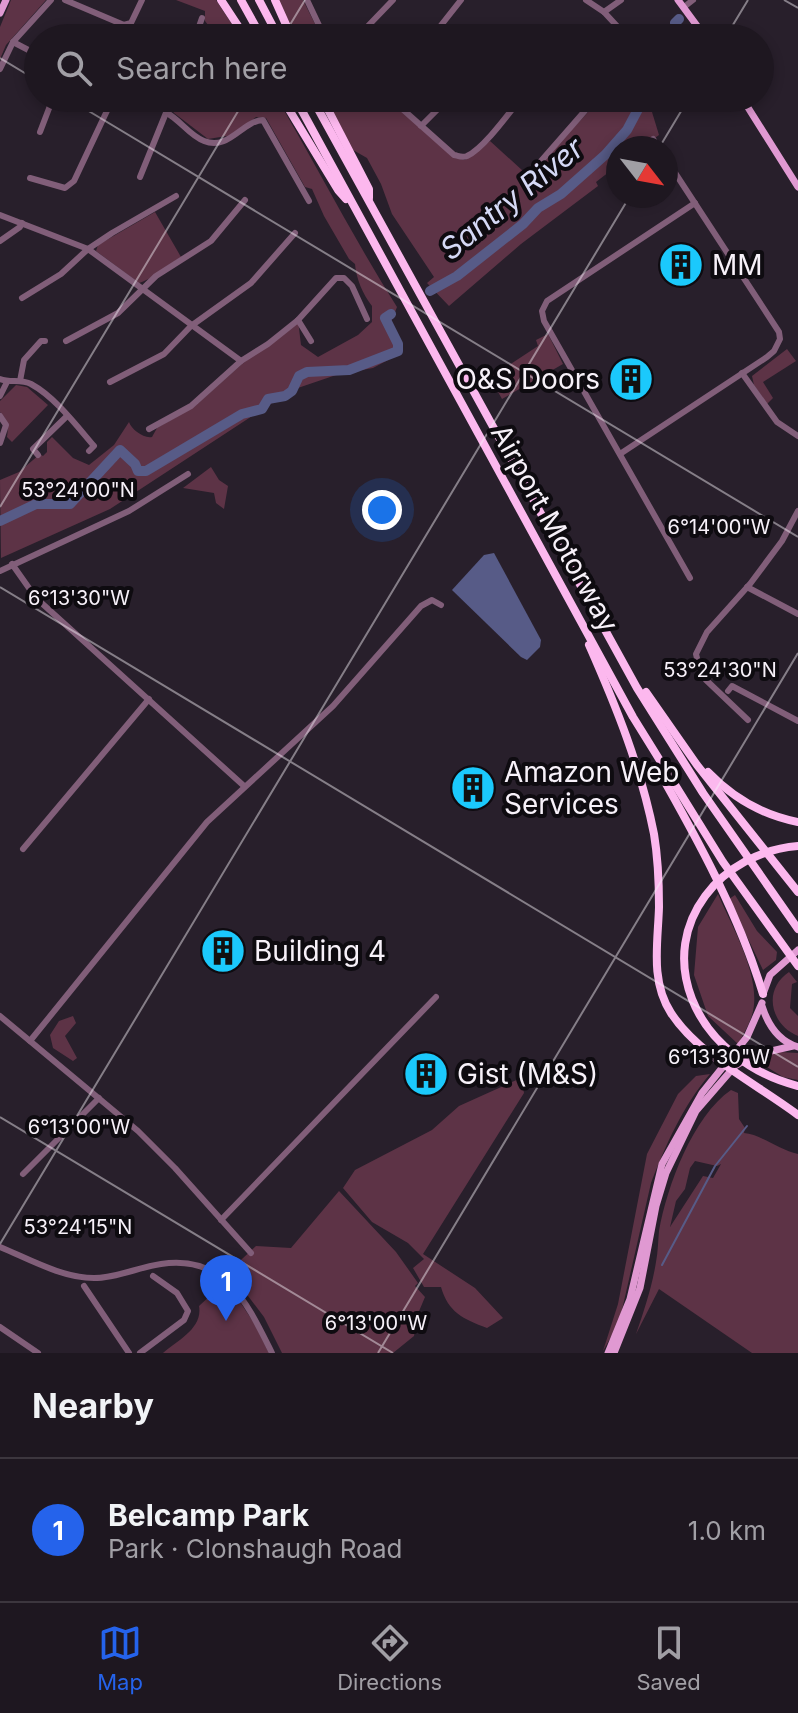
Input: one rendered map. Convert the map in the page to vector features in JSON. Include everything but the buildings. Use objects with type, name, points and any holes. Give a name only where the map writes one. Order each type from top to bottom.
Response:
[{"type":"highway","points":[[221,0],[237,24]]},
{"type":"highway","points":[[241,0],[254,24]]},
{"type":"highway","points":[[259,0],[272,24]]},
{"type":"highway","points":[[275,0],[286,24]]},
{"type":"highway","points":[[291,112],[338,190],[353,205]]},
{"type":"highway","name":"Airport Motorway","points":[[303,112],[633,717],[723,862],[798,966]]},
{"type":"highway","name":"Airport Motorway","points":[[320,112],[637,688],[695,780],[798,929]]},
{"type":"highway","points":[[329,112],[369,189],[369,202]]},
{"type":"highway","points":[[572,608],[621,718],[654,833],[659,880],[656,959],[663,998],[677,1021],[707,1051],[798,1115]]},
{"type":"highway","points":[[600,621],[632,673],[686,748],[798,892]]},
{"type":"highway","points":[[633,717],[709,864],[749,953],[762,999]]},
{"type":"highway","points":[[686,748],[722,787],[737,797],[772,816],[798,822]]},
{"type":"highway","points":[[795,846],[769,851],[741,863],[718,881],[700,903],[689,929],[685,963],[691,998],[718,1039],[767,1076],[798,1086]]},
{"type":"main road","points":[[0,13],[6,0]]},
{"type":"main road","points":[[678,0],[696,24]]},
{"type":"main road","points":[[751,112],[798,187]]},
{"type":"main road","points":[[608,1353],[630,1299],[662,1164],[702,1093],[747,1037],[770,975],[798,950]]},
{"type":"main road","points":[[762,999],[768,1023],[776,1033],[795,1046]]},
{"type":"main road","points":[[614,1353],[640,1288],[656,1206],[666,1173],[696,1111],[735,1066],[754,1055],[795,1046]]},
{"type":"street","points":[[29,24],[51,0]]},
{"type":"street","points":[[65,0],[122,24]]},
{"type":"street","points":[[128,24],[131,23],[142,0]]},
{"type":"street","points":[[307,0],[318,24]]},
{"type":"street","points":[[370,24],[393,0]]},
{"type":"street","points":[[442,24],[461,0]]},
{"type":"street","points":[[586,0],[615,24]]},
{"type":"street","points":[[604,12],[621,0]]},
{"type":"street","points":[[684,7],[693,0]]},
{"type":"street","points":[[0,69],[13,42],[24,30]]},
{"type":"street","points":[[13,42],[24,48]]},
{"type":"street","points":[[40,132],[48,112]]},
{"type":"street","points":[[30,178],[65,188],[74,181],[106,112]]},
{"type":"street","points":[[144,173],[167,112]]},
{"type":"street","points":[[170,112],[198,138],[210,143],[229,140],[257,120],[263,120],[308,192],[309,201]]},
{"type":"street","points":[[406,112],[454,155],[466,156],[486,139],[509,112]]},
{"type":"street","points":[[421,126],[435,112]]},
{"type":"street","points":[[534,169],[584,112]]},
{"type":"street","points":[[620,454],[774,351],[780,339],[779,332],[678,177]]},
{"type":"street","points":[[22,298],[61,274],[88,249],[176,196]]},
{"type":"street","points":[[66,341],[118,313],[156,276],[211,241],[245,200]]},
{"type":"street","points":[[690,578],[544,321],[542,311],[547,301],[695,203]]},
{"type":"street","points":[[0,215],[88,249],[241,361]]},
{"type":"street","points":[[0,241],[22,223]]},
{"type":"street","points":[[110,382],[164,354],[191,326],[251,283],[295,233]]},
{"type":"street","points":[[149,429],[191,406],[241,361],[298,320],[336,278],[344,278],[352,286],[367,319]]},
{"type":"street","points":[[298,320],[311,341]]},
{"type":"street","points":[[20,381],[24,360],[41,341],[45,341]]},
{"type":"street","points":[[742,373],[777,422],[798,436]]},
{"type":"street","points":[[0,396],[3,380],[20,381],[36,387],[94,446],[89,451]]},
{"type":"street","points":[[0,416],[6,425],[0,443]]},
{"type":"street","points":[[38,455],[33,449],[67,416]]},
{"type":"street","points":[[0,571],[129,511],[188,474]]},
{"type":"street","points":[[748,720],[706,680],[696,654],[707,632],[777,549],[796,522],[798,511]]},
{"type":"street","points":[[12,564],[36,598],[244,786]]},
{"type":"street","points":[[747,587],[798,614]]},
{"type":"street","points":[[30,1041],[207,822],[333,706],[421,606],[432,600],[441,605]]},
{"type":"street","points":[[728,691],[732,686],[798,721]]},
{"type":"street","points":[[739,712],[751,696]]},
{"type":"street","points":[[23,849],[149,699]]},
{"type":"street","points":[[221,1220],[436,997]]},
{"type":"street","points":[[0,1016],[99,1098],[175,1168],[251,1253]]},
{"type":"street","points":[[23,1174],[99,1098]]},
{"type":"street","points":[[0,1247],[59,1271],[94,1278],[176,1262],[200,1266],[221,1276],[241,1296],[272,1353]]},
{"type":"street","points":[[140,1353],[184,1320],[188,1311],[177,1293],[153,1276]]},
{"type":"street","points":[[84,1286],[129,1353]]},
{"type":"street","points":[[0,1327],[38,1353]]},
{"type":"shaded area","points":[[11,0],[46,0],[6,45],[0,59],[0,27]]},
{"type":"shaded area","points":[[176,0],[216,0],[232,24],[207,24],[205,11]]},
{"type":"shaded area","points":[[278,0],[303,0],[315,24],[289,24]]},
{"type":"shaded area","points":[[285,112],[397,307],[391,322],[402,345],[395,348],[388,360],[373,368],[339,374],[292,390],[110,509],[1,558],[0,480],[19,472],[40,454],[43,456],[52,437],[73,458],[89,465],[114,445],[129,422],[138,433],[152,437],[157,428],[195,406],[298,320],[301,345],[318,357],[358,335],[372,322],[372,306],[360,286],[355,264],[324,216],[312,189],[305,187],[266,118],[256,117],[233,135],[208,139],[174,113]]},
{"type":"shaded area","points":[[333,112],[402,112],[455,158],[465,160],[490,141],[523,171],[534,170],[588,112],[652,112],[659,135],[606,136],[606,174],[596,182],[598,186],[521,244],[449,306],[427,283],[434,277],[392,214],[367,158],[353,150]]},
{"type":"shaded area","points":[[155,212],[181,257],[139,283],[96,251],[98,245]]},
{"type":"shaded area","points":[[548,334],[563,364],[502,399],[488,374],[503,369],[538,346],[536,340]]},
{"type":"shaded area","points":[[787,349],[796,361],[763,382],[773,398],[767,404],[754,385],[752,376]]},
{"type":"shaded area","points":[[16,385],[27,387],[48,405],[12,442],[7,437],[8,426],[0,412],[0,401]]},
{"type":"shaded area","points":[[211,467],[219,480],[228,486],[224,509],[216,503],[214,493],[183,488]]},
{"type":"shaded area","points":[[718,894],[744,953],[753,986],[752,1015],[738,1044],[708,1016],[694,975],[698,927]]},
{"type":"shaded area","points":[[735,895],[757,931],[777,952],[776,960],[763,970],[729,899]]},
{"type":"shaded area","points":[[789,972],[797,982],[792,984],[790,1008],[798,1016],[798,1036],[781,1024],[773,1007],[775,988]]},
{"type":"shaded area","points":[[73,1016],[76,1023],[65,1036],[77,1058],[73,1061],[53,1048],[50,1035],[59,1021]]},
{"type":"shaded area","points":[[780,1052],[798,1053],[798,1080],[783,1077],[754,1059]]},
{"type":"shaded area","points":[[710,1074],[676,1126],[651,1183],[619,1323],[603,1351],[618,1304],[647,1154],[678,1094],[696,1076]]},
{"type":"shaded area","points":[[521,1078],[524,1093],[423,1254],[475,1288],[503,1318],[487,1328],[452,1309],[441,1287],[424,1287],[413,1268],[424,1259],[408,1243],[372,1222],[343,1188],[355,1170],[432,1130],[459,1106]]},
{"type":"shaded area","points":[[731,1090],[738,1093],[739,1119],[745,1128],[744,1133],[798,1154],[798,1353],[752,1353],[659,1289],[636,1334],[652,1281],[659,1231],[675,1173],[694,1134],[717,1102]],"holes":[[[695,1161],[717,1166],[721,1164],[713,1178],[703,1176],[670,1227],[676,1201],[685,1189]]]},
{"type":"shaded area","points":[[339,1191],[396,1252],[418,1283],[415,1286],[425,1297],[417,1316],[414,1336],[393,1353],[282,1353],[264,1317],[229,1271],[256,1246],[291,1248]]},
{"type":"shaded area","points":[[226,1281],[256,1326],[269,1353],[163,1353],[193,1327],[199,1306]]},
{"type":"water","points":[[494,553],[541,640],[540,647],[527,660],[452,590],[484,555]]},
{"type":"waterway","name":"Santry River","points":[[675,24],[679,19]]},
{"type":"waterway","name":"Santry River","points":[[430,291],[457,276],[523,224],[538,208],[561,194],[605,155],[627,130],[637,112]]},
{"type":"waterway","name":"Santry River","points":[[0,521],[36,504],[70,504],[120,450],[138,471],[146,471],[242,414],[262,409],[268,399],[285,396],[292,391],[299,376],[307,372],[349,370],[398,351],[398,344],[385,318],[391,314]]},
{"type":"waterway","points":[[662,1265],[715,1166],[747,1126]]},
{"type":"place","name":"MM","points":[[681,265]]},
{"type":"place","name":"O&S Doors","points":[[631,379]]},
{"type":"place","name":"Amazon Web Services","points":[[473,788]]},
{"type":"place","name":"Building 4","points":[[223,951]]},
{"type":"place","name":"Gist (M&S)","points":[[426,1074]]},
{"type":"place","name":"Belcamp Park","points":[[226,1321]]}]
